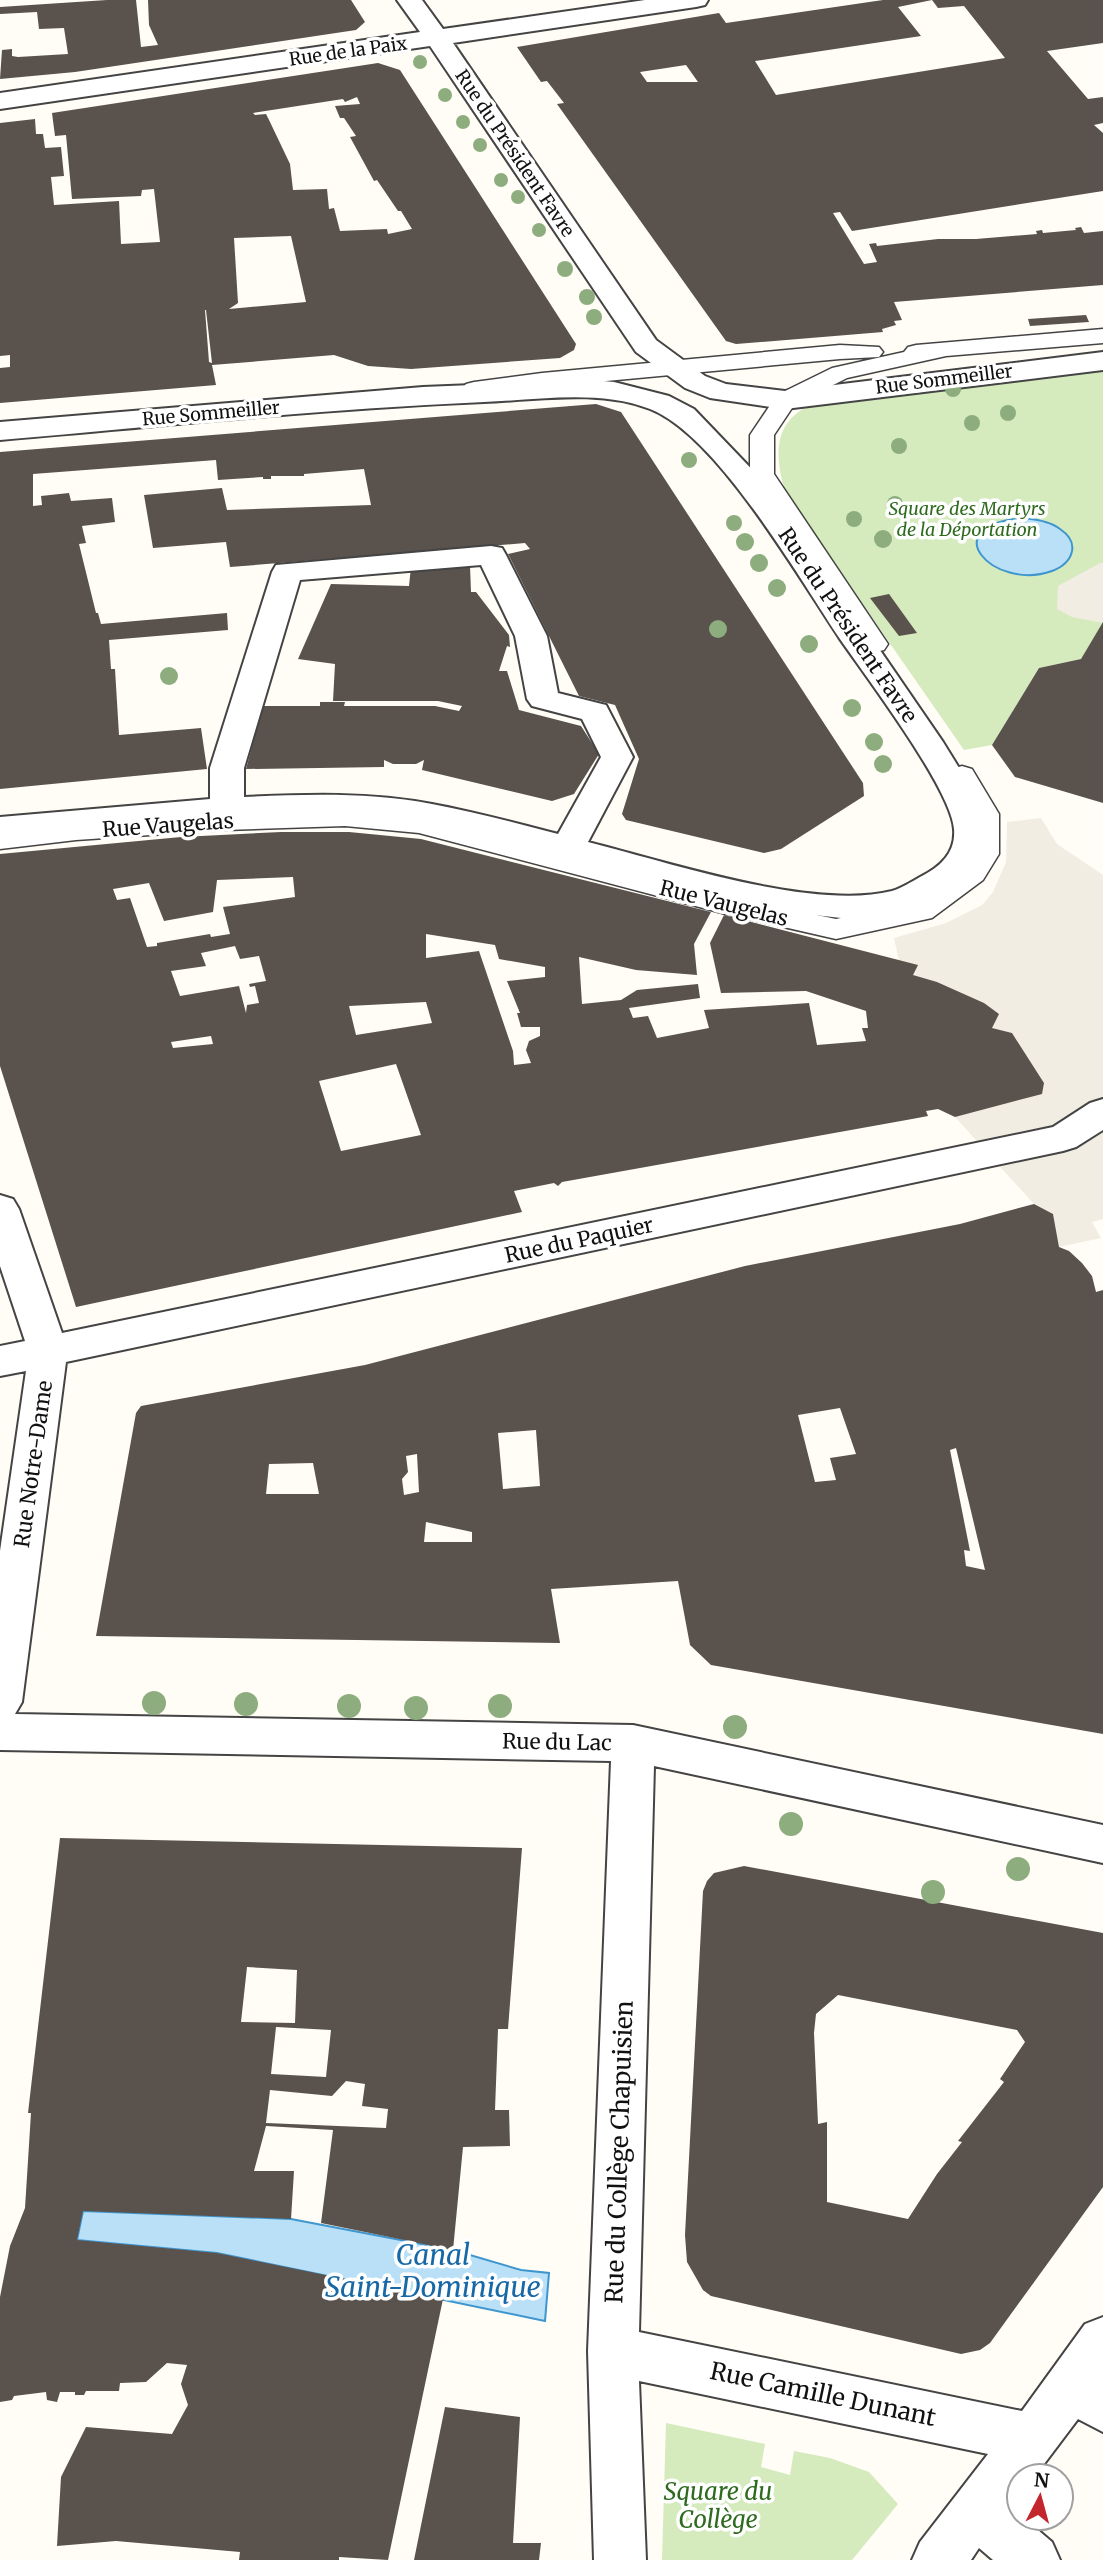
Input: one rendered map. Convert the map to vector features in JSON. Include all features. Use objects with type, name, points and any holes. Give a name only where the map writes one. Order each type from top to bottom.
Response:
[{"type":"street","name":"Rue du Président Favre","points":[[409,0],[437,38],[641,358],[675,368]]},
{"type":"street","name":"Rue de la Paix","points":[[0,101],[695,0]]},
{"type":"street","points":[[614,391],[641,358]]},
{"type":"street","name":"Rue Sommeiller","points":[[675,368],[695,382],[720,392],[785,400],[924,380],[1103,361]]},
{"type":"street","name":"Rue Sommeiller","points":[[0,431],[423,396],[614,391],[659,402]]},
{"type":"street","name":"Rue du Président Favre","points":[[659,402],[684,415],[697,426],[755,490],[916,727],[965,805],[971,828],[969,853],[947,878]]},
{"type":"street","points":[[227,807],[227,768],[287,572],[491,555],[531,636],[542,699],[595,712],[617,757],[568,847]]},
{"type":"street","name":"Rue Vaugelas","points":[[0,828],[227,807],[374,808],[430,814],[788,901],[850,908],[902,901],[947,878]]},
{"type":"street","name":"Rue du Paquier","points":[[0,1361],[1063,1138],[1103,1112]]},
{"type":"street","points":[[0,1209],[48,1351]]},
{"type":"street","name":"Rue Notre-Dame","points":[[0,1702],[48,1351]]},
{"type":"street","name":"Rue du Lac","points":[[0,1732],[633,1744],[1103,1844]]},
{"type":"street","name":"Rue du Collège Chapuisien","points":[[620,2560],[613,2351],[633,1744]]},
{"type":"street","points":[[938,2560],[1032,2438],[1088,2396],[1103,2341]]},
{"type":"street","name":"Rue Camille Dunant","points":[[613,2351],[1032,2438]]},
{"type":"street","points":[[975,2511],[1034,2560]]},
{"type":"lane","name":"Rue Sommeiller","points":[[675,368],[840,352],[937,352],[1103,336]]},
{"type":"lane","name":"Rue Sommeiller","points":[[785,400],[840,373],[937,352]]},
{"type":"lane","name":"Rue Sommeiller","points":[[423,396],[641,358]]},
{"type":"lane","name":"Rue Vaugelas","points":[[0,840],[76,831],[225,821],[345,817],[419,824],[722,904],[836,929],[922,911],[973,873],[985,854],[985,814],[953,761],[762,474],[762,435],[785,400]]},
{"type":"green space","name":"Square des Martyrs de la Déportation","points":[[1103,365],[1103,623],[1081,659],[1039,668],[992,745],[964,750],[786,494],[779,466],[780,441],[784,429],[801,410],[815,403]]},
{"type":"green space","name":"Square du Collège","points":[[666,2423],[765,2444],[761,2467],[790,2475],[794,2451],[830,2458],[869,2472],[898,2504],[852,2560],[662,2560]]},
{"type":"shaded area","points":[[1103,563],[1103,623],[1072,617],[1057,609],[1058,586]]},
{"type":"shaded area","points":[[1041,818],[1057,844],[1103,875],[1103,1219],[1092,1222],[1101,1238],[1059,1247],[1053,1214],[1034,1204],[955,1117],[1041,1092],[1044,1083],[1012,1033],[992,1028],[998,1015],[984,1003],[937,982],[913,975],[917,965],[899,961],[894,938],[946,923],[982,905],[993,892],[1006,862],[1007,822]]},
{"type":"water","points":[[1024,518],[1052,524],[1067,534],[1071,540],[1072,552],[1065,563],[1052,571],[1030,575],[1010,573],[993,565],[981,555],[977,543],[981,532],[996,523]]},
{"type":"water","name":"Canal Saint-Dominique","points":[[83,2211],[291,2219],[453,2250],[521,2270],[549,2273],[545,2321],[217,2253],[77,2240]]},
{"type":"building","points":[[136,0],[141,47],[158,45],[149,25],[148,0],[351,0],[365,22],[356,30],[75,72],[0,79],[2,50],[12,49],[12,56],[18,57],[68,54],[64,28],[39,29],[37,12],[0,14],[0,7]]},
{"type":"building","points":[[883,0],[932,0],[1103,0],[1103,43],[1047,51],[1088,99],[1103,97],[1103,123],[1094,125],[1103,133],[1103,191],[852,231],[840,212],[833,213],[864,264],[877,262],[869,244],[876,243],[877,246],[938,239],[976,239],[1037,234],[1036,231],[1042,230],[1043,233],[1076,230],[1075,228],[1081,227],[1084,233],[1103,231],[1103,285],[894,302],[902,320],[894,321],[896,325],[882,329],[883,332],[736,344],[726,341],[557,104],[564,103],[547,81],[541,82],[517,47],[719,13],[726,23]],"holes":[[[932,0],[938,8],[964,6],[1005,58],[776,95],[755,61],[921,36],[898,7]],[[686,65],[698,82],[647,82],[640,72]]]},
{"type":"building","points":[[378,63],[400,70],[576,344],[574,350],[560,358],[411,369],[368,366],[334,355],[212,365],[216,385],[0,403],[0,368],[10,367],[10,355],[0,356],[0,123],[35,119],[36,134],[43,134],[45,148],[61,147],[64,176],[51,177],[54,205],[119,201],[121,244],[160,242],[154,189],[142,190],[141,196],[72,199],[66,135],[55,136],[52,113]],"holes":[[[357,97],[360,104],[335,106],[340,118],[344,118],[356,136],[350,137],[374,181],[377,180],[412,229],[388,234],[387,229],[340,231],[334,208],[329,209],[327,189],[293,190],[290,164],[266,114],[253,113],[343,99],[345,102]],[[291,236],[306,302],[229,309],[238,303],[234,238]],[[205,310],[212,363],[209,362]]]},
{"type":"building","points":[[1086,315],[1089,322],[1030,326],[1028,319]]},
{"type":"building","points":[[596,404],[621,412],[863,783],[864,796],[781,849],[764,853],[626,820],[622,814],[639,759],[615,705],[579,696],[508,554],[530,549],[525,543],[230,567],[226,542],[153,548],[144,495],[222,488],[227,510],[371,505],[364,469],[304,476],[271,476],[271,479],[263,477],[218,480],[216,460],[33,474],[33,506],[42,505],[41,496],[69,493],[71,501],[112,498],[115,522],[82,526],[86,543],[79,544],[101,624],[227,613],[228,630],[109,640],[111,669],[115,669],[119,735],[201,728],[207,769],[0,789],[0,452]]},
{"type":"building","points":[[470,566],[471,592],[476,592],[509,635],[510,647],[507,646],[499,671],[507,671],[519,710],[581,726],[599,754],[574,794],[552,801],[422,770],[424,760],[416,764],[393,764],[384,760],[384,767],[246,769],[263,706],[320,706],[320,702],[345,702],[344,706],[435,706],[459,711],[462,706],[438,701],[333,701],[335,664],[298,659],[331,584],[409,586],[411,567]]},
{"type":"building","points":[[889,594],[917,633],[899,636],[870,598]]},
{"type":"building","points":[[1103,622],[1103,803],[1015,777],[992,745],[1039,668],[1081,659]]},
{"type":"building","points":[[349,832],[421,839],[711,912],[694,944],[697,975],[636,970],[579,957],[582,1004],[621,1000],[637,990],[698,984],[700,998],[629,1008],[633,1018],[648,1016],[657,1038],[709,1028],[704,1010],[809,1003],[817,1045],[866,1041],[862,1028],[868,1028],[866,1011],[806,991],[721,993],[710,943],[724,915],[918,965],[913,975],[937,982],[984,1003],[999,1014],[992,1028],[1012,1033],[1044,1083],[1042,1094],[955,1117],[938,1109],[926,1111],[928,1116],[562,1182],[558,1186],[554,1183],[514,1191],[522,1212],[76,1307],[0,1066],[0,854],[181,837]],"holes":[[[293,877],[295,897],[223,907],[230,934],[211,937],[210,934],[147,947],[130,898],[117,900],[113,889],[149,883],[164,921],[213,912],[217,880]],[[426,934],[495,945],[499,959],[545,967],[545,977],[507,981],[520,1013],[517,1013],[521,1027],[540,1027],[540,1036],[529,1041],[526,1050],[531,1063],[514,1065],[513,1051],[479,951],[426,958]],[[235,946],[240,959],[259,956],[266,981],[249,984],[250,987],[255,986],[259,1003],[247,1005],[246,1013],[239,986],[180,996],[171,971],[206,966],[201,953]],[[426,1002],[432,1023],[356,1035],[349,1006]],[[211,1036],[213,1044],[173,1048],[171,1042]],[[396,1064],[421,1135],[341,1151],[319,1081]]]},
{"type":"building","points":[[1034,1204],[1053,1214],[1059,1247],[1069,1251],[1082,1263],[1092,1276],[1096,1292],[1103,1290],[1103,1734],[711,1665],[690,1645],[678,1581],[551,1589],[560,1643],[96,1636],[136,1413],[141,1406],[365,1365],[745,1266],[960,1224]],"holes":[[[840,1408],[856,1454],[830,1458],[836,1480],[815,1482],[798,1415]],[[536,1430],[540,1486],[503,1489],[498,1433]],[[956,1448],[985,1570],[966,1566],[964,1550],[970,1551],[950,1450]],[[417,1454],[419,1492],[404,1495],[402,1479],[408,1472],[406,1456]],[[313,1463],[319,1494],[266,1494],[269,1464]],[[426,1522],[472,1532],[472,1542],[424,1542]]]},
{"type":"building","points":[[60,1838],[522,1848],[508,2029],[498,2029],[495,2110],[509,2110],[510,2146],[463,2147],[453,2250],[321,2223],[333,2130],[266,2126],[254,2171],[294,2171],[291,2219],[83,2211],[77,2240],[217,2253],[443,2299],[388,2560],[339,2557],[339,2560],[239,2560],[240,2552],[116,2541],[57,2546],[61,2477],[86,2427],[172,2434],[188,2405],[181,2384],[187,2365],[167,2363],[146,2382],[120,2383],[119,2391],[86,2391],[84,2395],[60,2392],[57,2402],[47,2400],[46,2392],[14,2396],[12,2400],[0,2402],[0,2297],[10,2246],[25,2208],[31,2113],[28,2113]],"holes":[[[247,1967],[297,1970],[295,2023],[241,2022]],[[276,2027],[331,2030],[326,2077],[271,2074]],[[346,2081],[365,2084],[362,2106],[388,2109],[386,2128],[266,2123],[270,2090],[332,2096]]]},
{"type":"building","points":[[744,1866],[1103,1933],[1103,2187],[990,2343],[980,2350],[961,2354],[711,2296],[703,2290],[687,2262],[685,2235],[703,1891],[714,1873]],"holes":[[[838,1995],[1017,2030],[1025,2042],[1000,2079],[1004,2082],[958,2141],[962,2142],[908,2219],[827,2202],[827,2122],[818,2124],[814,2033],[816,2014]]]},
{"type":"building","points":[[445,2407],[520,2417],[513,2543],[541,2543],[539,2560],[414,2560]]}]
